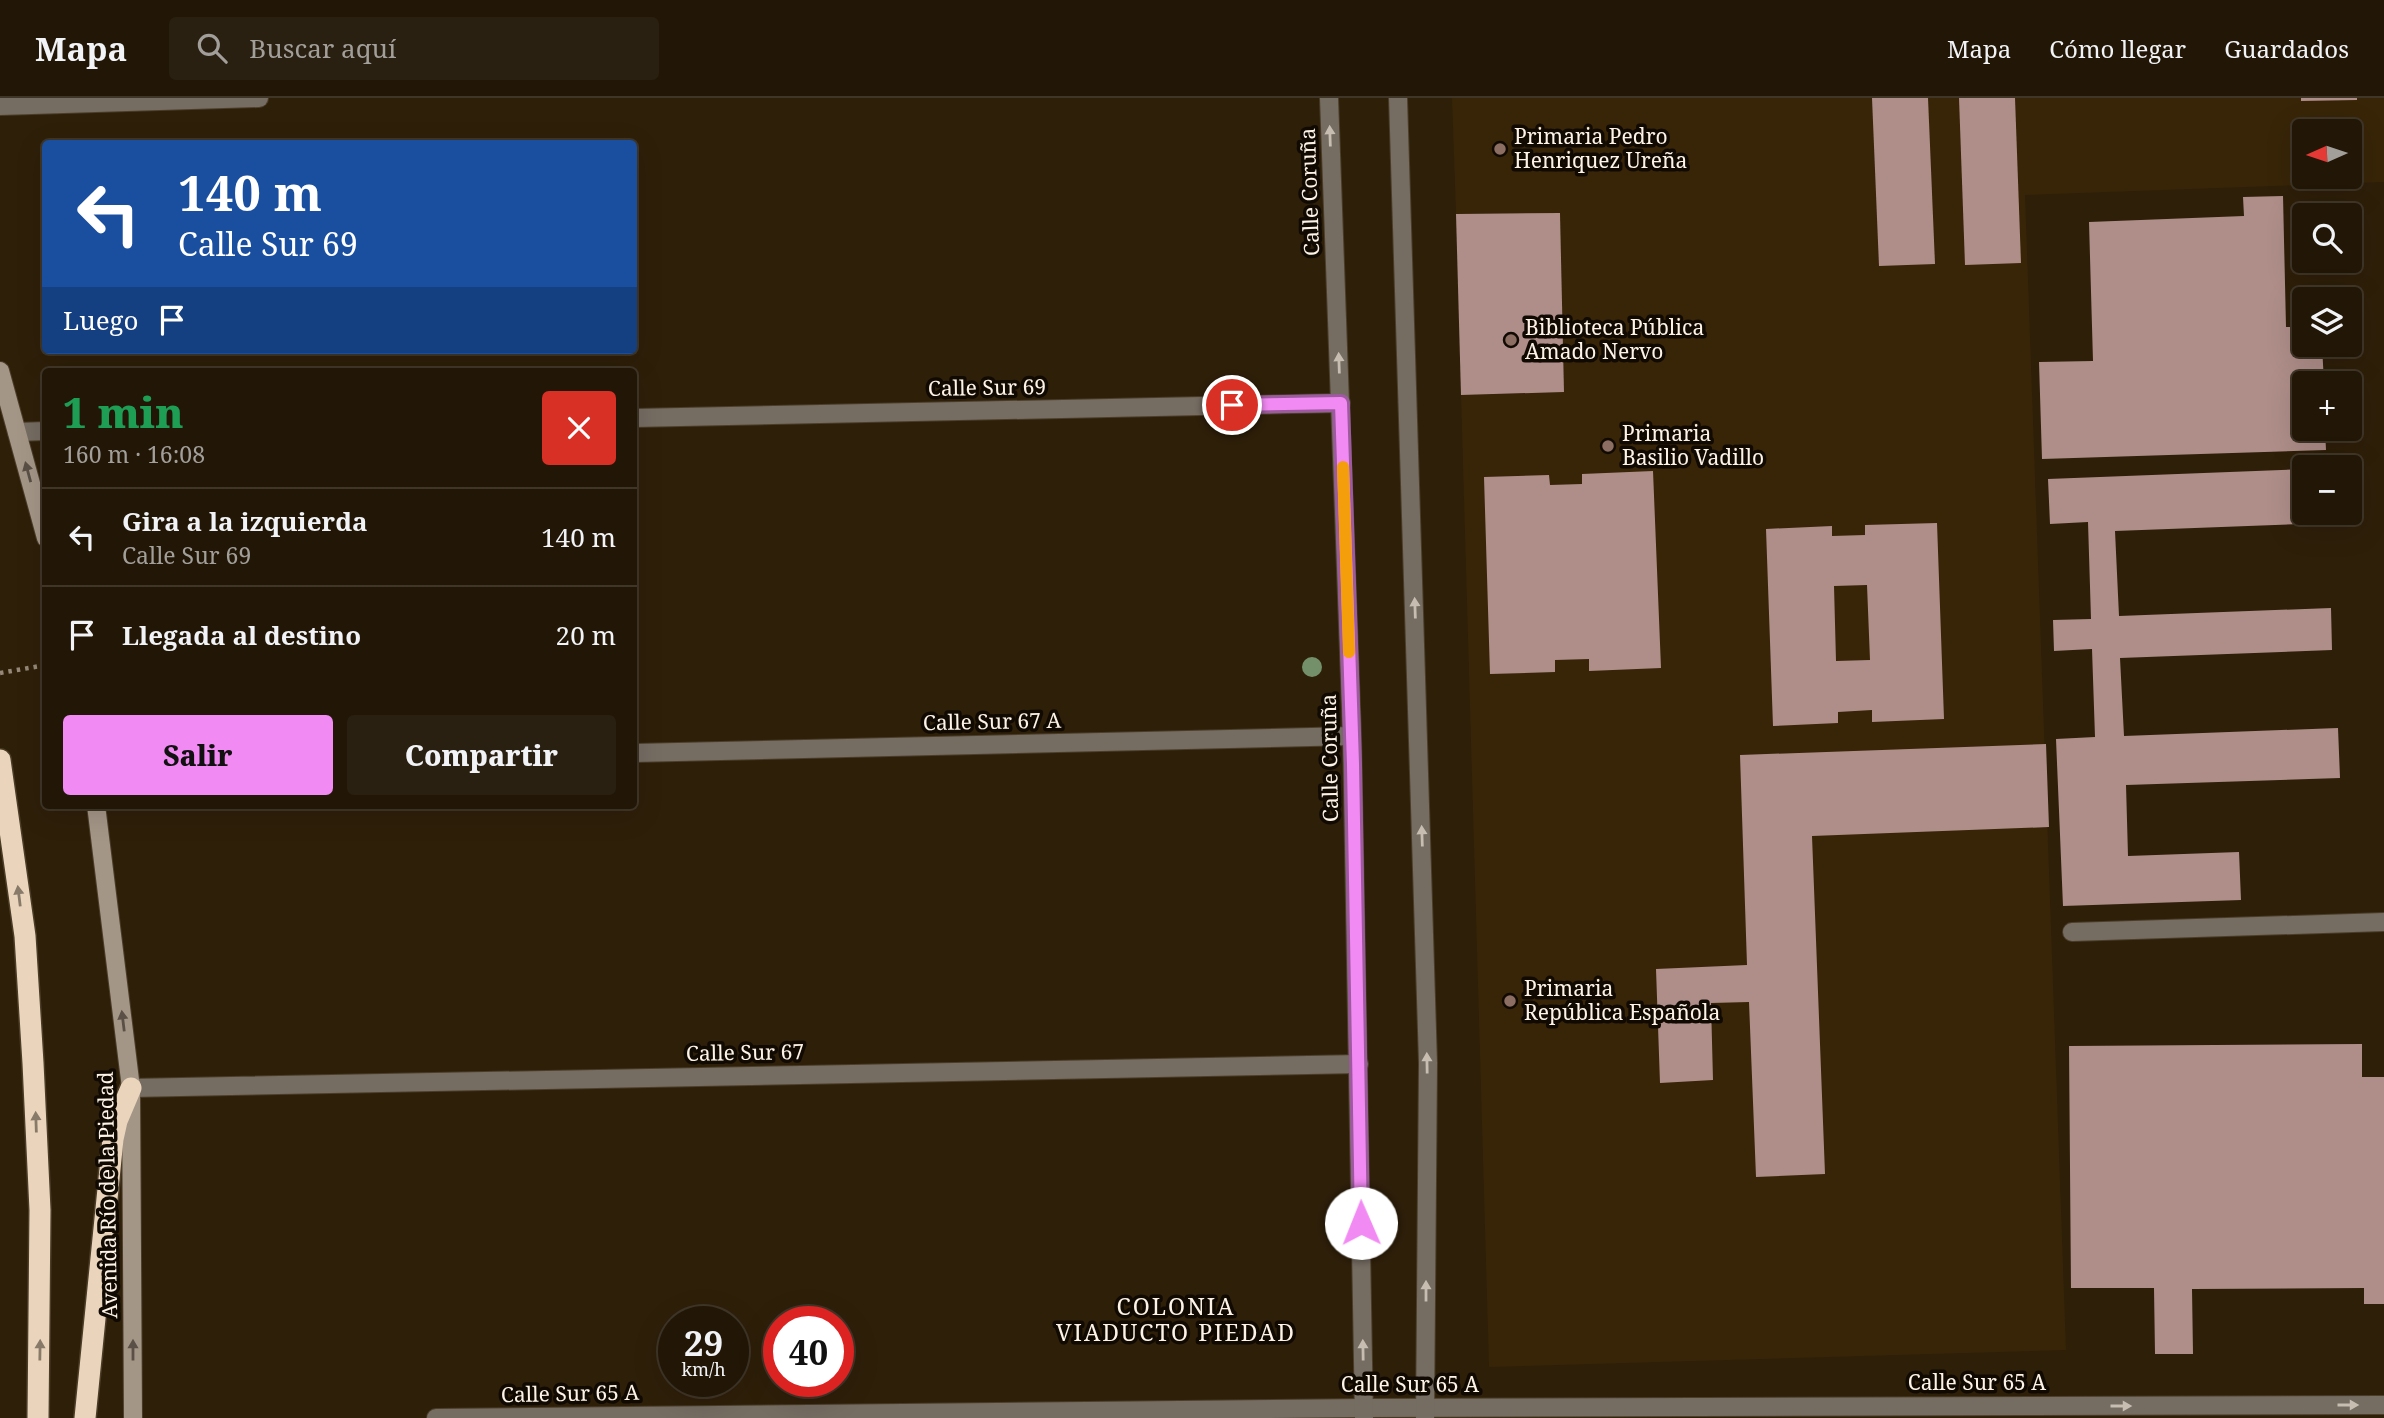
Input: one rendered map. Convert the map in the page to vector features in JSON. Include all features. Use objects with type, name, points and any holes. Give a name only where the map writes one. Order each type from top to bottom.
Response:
[{"type":"highway","points":[[0,760],[25,936],[33,1063],[40,1210],[38,1418]]},
{"type":"highway","points":[[85,1418],[113,1139],[117,1121],[131,1088]]},
{"type":"main road","points":[[0,371],[42,523]]},
{"type":"main road","name":"Avenida Río de la Piedad","points":[[96,809],[131,1088],[133,1418]]},
{"type":"street","points":[[0,106],[259,98]]},
{"type":"street","name":"Calle Coruña","points":[[1329,98],[1352,736],[1364,1413]]},
{"type":"street","points":[[1398,98],[1428,1063],[1425,1413]]},
{"type":"street","name":"Calle Sur 69","points":[[637,418],[1341,403]]},
{"type":"street","points":[[17,432],[42,431]]},
{"type":"street","name":"Calle Sur 67 A","points":[[637,753],[1352,736]]},
{"type":"street","points":[[2072,932],[2384,922]]},
{"type":"street","name":"Calle Sur 67","points":[[131,1088],[1359,1064]]},
{"type":"street","name":"Calle Sur 65 A","points":[[436,1418],[2384,1405]]},
{"type":"path","points":[[0,673],[42,666]]},
{"type":"shaded area","points":[[1452,98],[2384,98],[2384,182],[2362,183],[2362,119],[2292,119],[2292,185],[2025,195],[2066,1350],[1489,1367],[1461,395],[1564,392],[1560,213],[1456,214]]},
{"type":"building","points":[[1872,98],[1928,98],[1935,264],[1879,266]]},
{"type":"building","points":[[1959,98],[2015,98],[2021,263],[1965,265]]},
{"type":"building","points":[[2301,98],[2357,98],[2357,100],[2301,101]]},
{"type":"building","points":[[2283,196],[2286,327],[2292,327],[2292,357],[2323,357],[2323,371],[2292,371],[2292,441],[2326,441],[2326,450],[2042,459],[2039,362],[2093,361],[2089,222],[2244,216],[2243,197]]},
{"type":"building","name":"Biblioteca Pública Amado Nervo","points":[[1560,213],[1564,392],[1461,395],[1456,214]]},
{"type":"building","points":[[2292,470],[2292,524],[2115,531],[2119,616],[2331,608],[2332,650],[2120,658],[2124,736],[2338,728],[2340,778],[2126,785],[2128,856],[2239,852],[2241,900],[2063,906],[2056,739],[2095,737],[2092,649],[2054,651],[2053,620],[2091,619],[2088,522],[2050,524],[2048,479]]},
{"type":"building","points":[[1653,471],[1661,668],[1589,671],[1589,659],[1555,660],[1555,672],[1490,674],[1484,477],[1549,475],[1550,485],[1582,484],[1582,474]]},
{"type":"building","points":[[1937,523],[1944,719],[1872,722],[1872,710],[1838,712],[1838,723],[1773,726],[1766,529],[1832,526],[1832,536],[1865,535],[1865,525]],"holes":[[[1867,585],[1870,660],[1836,661],[1834,586]]]},
{"type":"building","points":[[2046,744],[2049,827],[1812,836],[1825,1174],[1756,1177],[1749,1002],[1711,1003],[1713,1080],[1660,1083],[1656,969],[1747,965],[1740,755]]},
{"type":"building","points":[[2362,1044],[2362,1077],[2384,1077],[2384,1304],[2364,1304],[2364,1288],[2192,1289],[2193,1354],[2155,1354],[2154,1288],[2071,1288],[2069,1046]]},
{"type":"slow traffic","points":[[1343,467],[1349,652]]},
{"type":"place","name":"Primaria Pedro Henriquez Ureña","points":[[1500,149]]},
{"type":"place","name":"Biblioteca Pública Amado Nervo","points":[[1511,340]]},
{"type":"place","name":"Primaria Basilio Vadillo","points":[[1608,446]]},
{"type":"place","name":"Primaria República Española","points":[[1510,1001]]},
{"type":"district","name":"COLONIA VIADUCTO PIEDAD","points":[[1176,1320]]},
{"type":"route","points":[[1232,405],[1341,403],[1353,764],[1361,1223]]}]
